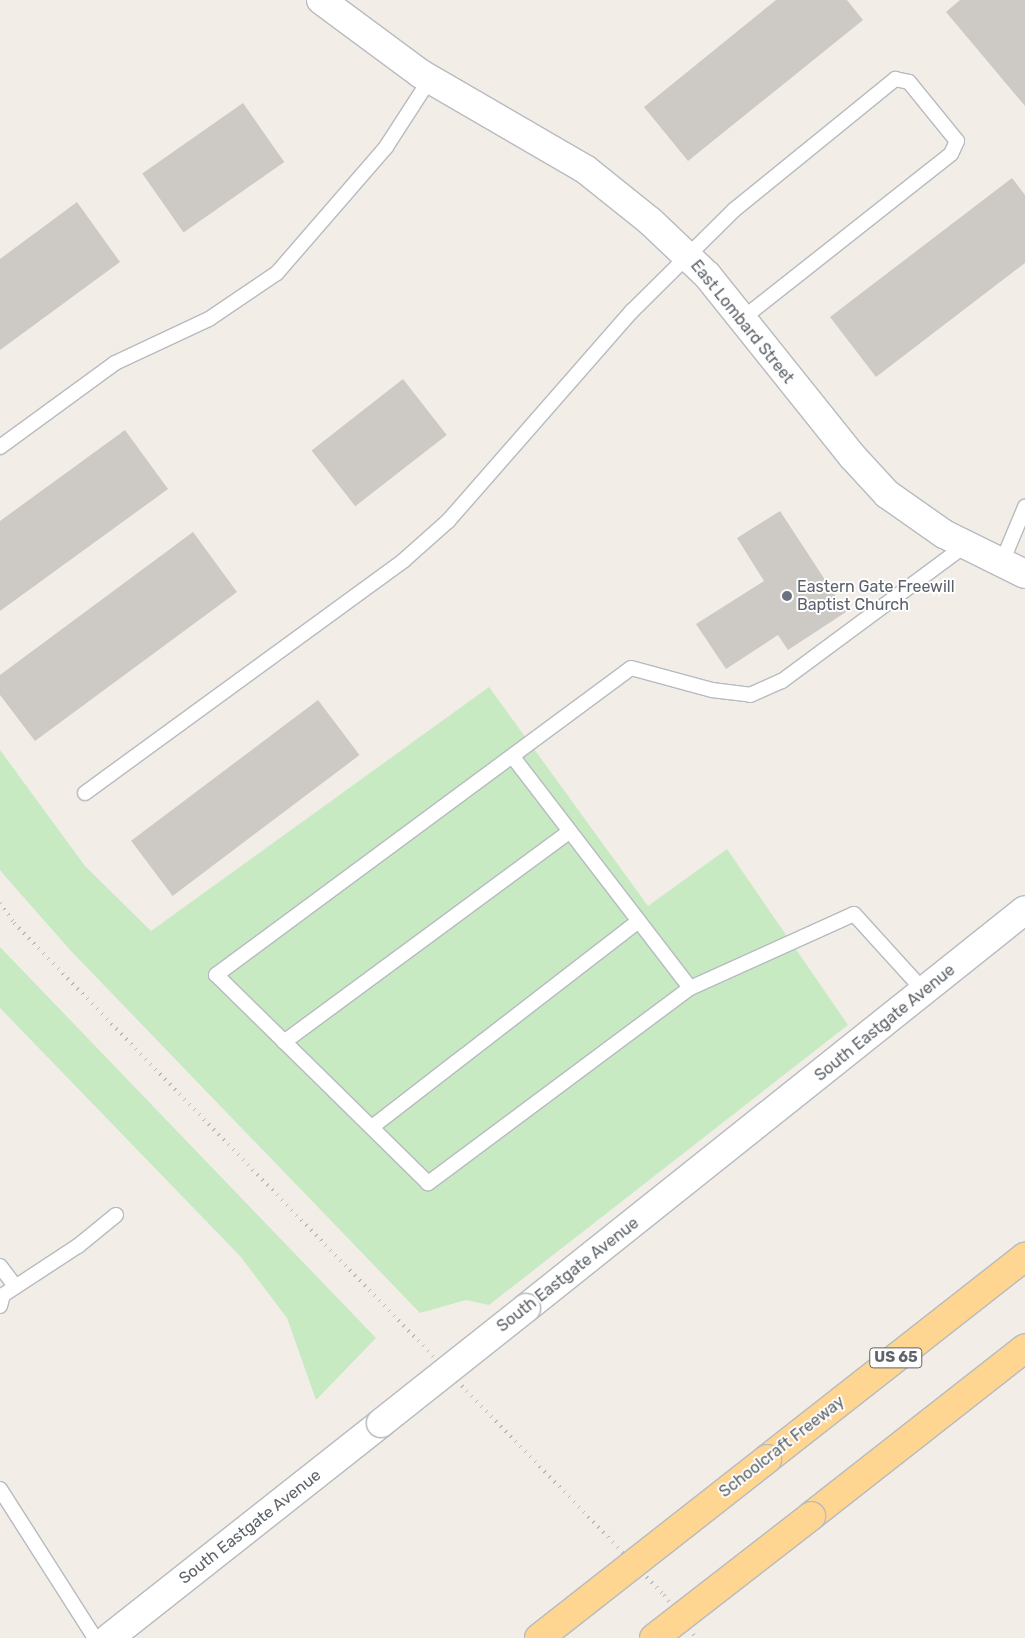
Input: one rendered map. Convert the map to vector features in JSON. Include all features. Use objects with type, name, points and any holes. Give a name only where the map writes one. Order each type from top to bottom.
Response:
[{"type":"highway","name":"Schoolcraft Freeway","points":[[539,1638],[1025,1257]]},
{"type":"highway","points":[[654,1638],[1025,1348]]},
{"type":"street","name":"East Lombard Street","points":[[326,1],[430,79],[585,169],[708,275],[852,456],[887,494],[944,534],[1014,568]]},
{"type":"street","name":"South Eastgate Avenue","points":[[109,1638],[381,1424],[1025,910]]},
{"type":"lane","points":[[0,447],[115,362],[209,319],[277,273],[386,147],[430,79]]},
{"type":"lane","points":[[85,793],[404,560],[448,521],[632,311],[734,210],[895,79],[909,82],[957,141],[951,154],[742,319]]},
{"type":"lane","points":[[1014,568],[1025,506]]},
{"type":"lane","points":[[924,991],[854,914],[690,988],[428,1183],[216,974],[513,757],[631,668],[712,690],[750,695],[782,681],[966,546]]},
{"type":"lane","points":[[513,757],[690,988]]},
{"type":"lane","points":[[284,1042],[570,831]]},
{"type":"lane","points":[[372,1128],[639,921]]},
{"type":"lane","points":[[0,1306],[3,1295],[78,1246],[116,1215]]},
{"type":"lane","points":[[0,1266],[16,1287]]},
{"type":"lane","points":[[0,1489],[95,1638]]},
{"type":"green space","points":[[489,687],[648,906],[727,849],[848,1025],[489,1305],[466,1300],[420,1313],[71,951],[0,870],[0,750],[85,866],[151,931]]},
{"type":"green space","points":[[0,947],[376,1338],[316,1400],[287,1318],[240,1256],[0,1008]]},
{"type":"building","points":[[776,0],[847,0],[863,20],[688,161],[644,107]]},
{"type":"building","points":[[960,0],[1025,0],[1025,106],[946,12]]},
{"type":"building","points":[[243,103],[284,162],[184,233],[142,174]]},
{"type":"building","points":[[1012,178],[1025,195],[1025,263],[876,377],[830,317]]},
{"type":"building","points":[[77,202],[120,262],[0,350],[0,259]]},
{"type":"building","points":[[403,379],[447,435],[355,506],[312,450]]},
{"type":"building","points":[[125,430],[168,489],[0,611],[0,521]]},
{"type":"building","name":"Eastern Gate Freewill Baptist Church","points":[[780,511],[846,612],[788,650],[778,635],[726,669],[696,624],[764,581],[737,538]]},
{"type":"building","points":[[193,532],[237,592],[35,741],[0,695],[0,675]]},
{"type":"building","points":[[318,700],[360,755],[173,896],[131,841]]},
{"type":"railway","points":[[0,903],[14,923],[664,1595],[696,1638]]},
{"type":"place","name":"Eastern Gate Freewill Baptist Church","points":[[787,596]]}]
